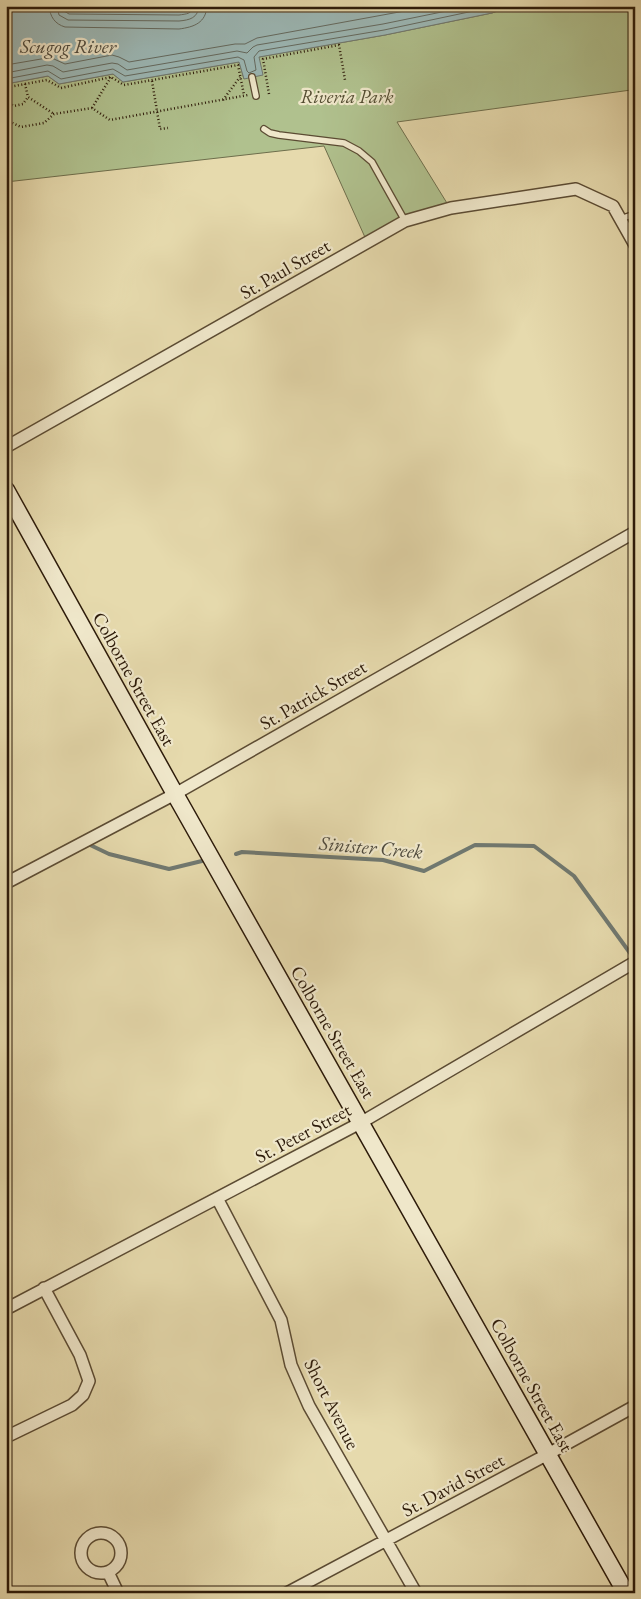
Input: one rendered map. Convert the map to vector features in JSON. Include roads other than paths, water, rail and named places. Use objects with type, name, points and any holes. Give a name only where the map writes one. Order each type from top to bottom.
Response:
[{"type":"main road","name":"Colborne Street East","points":[[6,490],[175,794],[362,1122],[626,1593]]},
{"type":"street","name":"St. Paul Street","points":[[6,448],[405,221],[451,208],[576,189],[613,206],[620,218]]},
{"type":"street","points":[[620,218],[635,245]]},
{"type":"street","name":"St. Patrick Street","points":[[6,883],[175,794],[635,532]]},
{"type":"street","name":"St. Peter Street","points":[[6,1309],[362,1122],[635,962]]},
{"type":"street","name":"Short Avenue","points":[[217,1198],[281,1320],[291,1365],[309,1406],[416,1593]]},
{"type":"street","points":[[6,1437],[72,1405],[83,1394],[89,1381],[80,1355],[44,1288]]},
{"type":"street","name":"St. David Street","points":[[287,1593],[635,1406]]},
{"type":"street","points":[[108,1572],[118,1593]]},
{"type":"lane","points":[[252,77],[256,95]]},
{"type":"lane","points":[[264,129],[279,135],[344,143],[359,151],[372,162],[405,221]]},
{"type":"lane","points":[[620,218],[635,214]]},
{"type":"water","name":"Scugog River","points":[[6,6],[179,10],[200,6],[511,6],[492,13],[385,35],[259,57],[263,75],[244,79],[239,62],[123,82],[113,74],[59,84],[48,76],[6,84]]},
{"type":"waterway","name":"Sinister Creek","points":[[86,843],[109,854],[169,869],[206,860]]},
{"type":"waterway","name":"Sinister Creek","points":[[236,854],[242,852],[383,860],[424,871],[475,845],[534,846],[574,876],[630,953]]},
{"type":"park label","name":"Riveria Park","points":[[347,96]]}]
